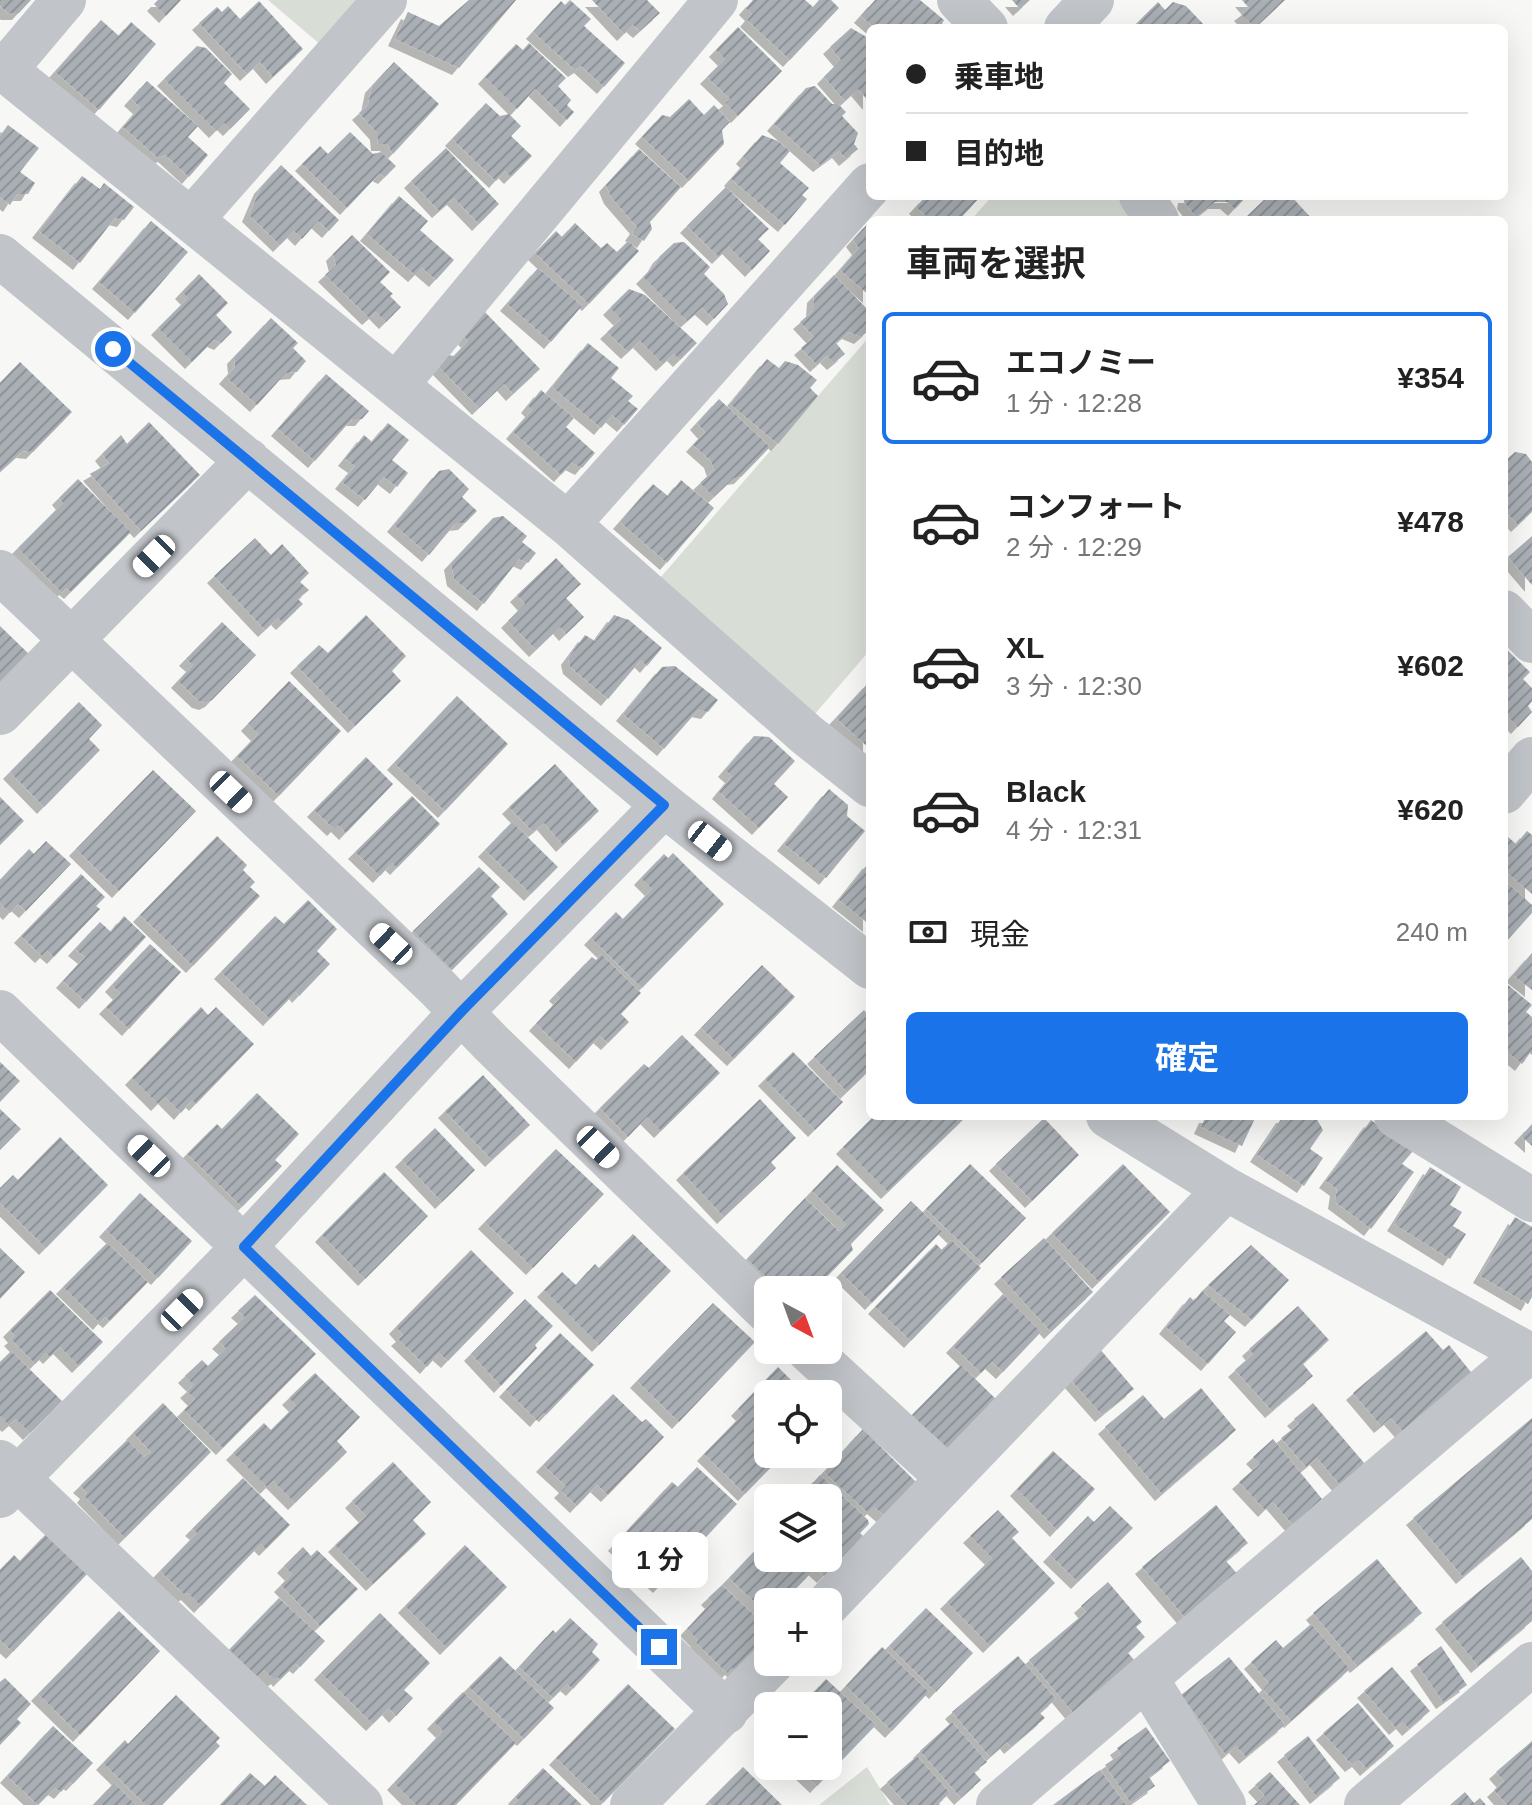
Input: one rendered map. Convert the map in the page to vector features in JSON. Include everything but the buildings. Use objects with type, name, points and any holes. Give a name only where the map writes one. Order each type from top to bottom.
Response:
[{"type":"street","points":[[64,0],[5,70],[568,524],[807,735],[866,782]]},
{"type":"street","points":[[192,219],[385,0]]},
{"type":"street","points":[[397,384],[716,0]]},
{"type":"street","points":[[959,0],[982,24]]},
{"type":"street","points":[[1070,24],[1092,0]]},
{"type":"street","points":[[568,524],[866,189]]},
{"type":"street","points":[[0,256],[664,805],[866,964]]},
{"type":"street","points":[[0,713],[248,460]]},
{"type":"street","points":[[0,572],[462,1011],[754,1298]]},
{"type":"street","points":[[1508,616],[1532,641]]},
{"type":"street","points":[[1508,787],[1532,759]]},
{"type":"street","points":[[361,1805],[5,1478],[244,1247],[462,1011],[664,805]]},
{"type":"street","points":[[0,1012],[726,1712]]},
{"type":"street","points":[[998,1805],[1529,1355],[1226,1189],[1114,1120]]},
{"type":"street","points":[[1402,1120],[1532,1200]]},
{"type":"street","points":[[842,1589],[1226,1189]]},
{"type":"street","points":[[823,1364],[948,1478]]},
{"type":"street","points":[[1366,1805],[1532,1664]]},
{"type":"street","points":[[632,1805],[760,1676]]},
{"type":"street","points":[[1146,1678],[1224,1805]]},
{"type":"shaded area","points":[[268,0],[385,0],[335,57]]},
{"type":"shaded area","points":[[988,200],[1135,200],[1150,216],[974,216]]},
{"type":"shaded area","points":[[866,341],[866,655],[808,722],[653,586]]},
{"type":"shaded area","points":[[867,1767],[890,1805],[819,1805]]},
{"type":"route","points":[[113,349],[664,805],[462,1011],[244,1247],[659,1647]]}]
